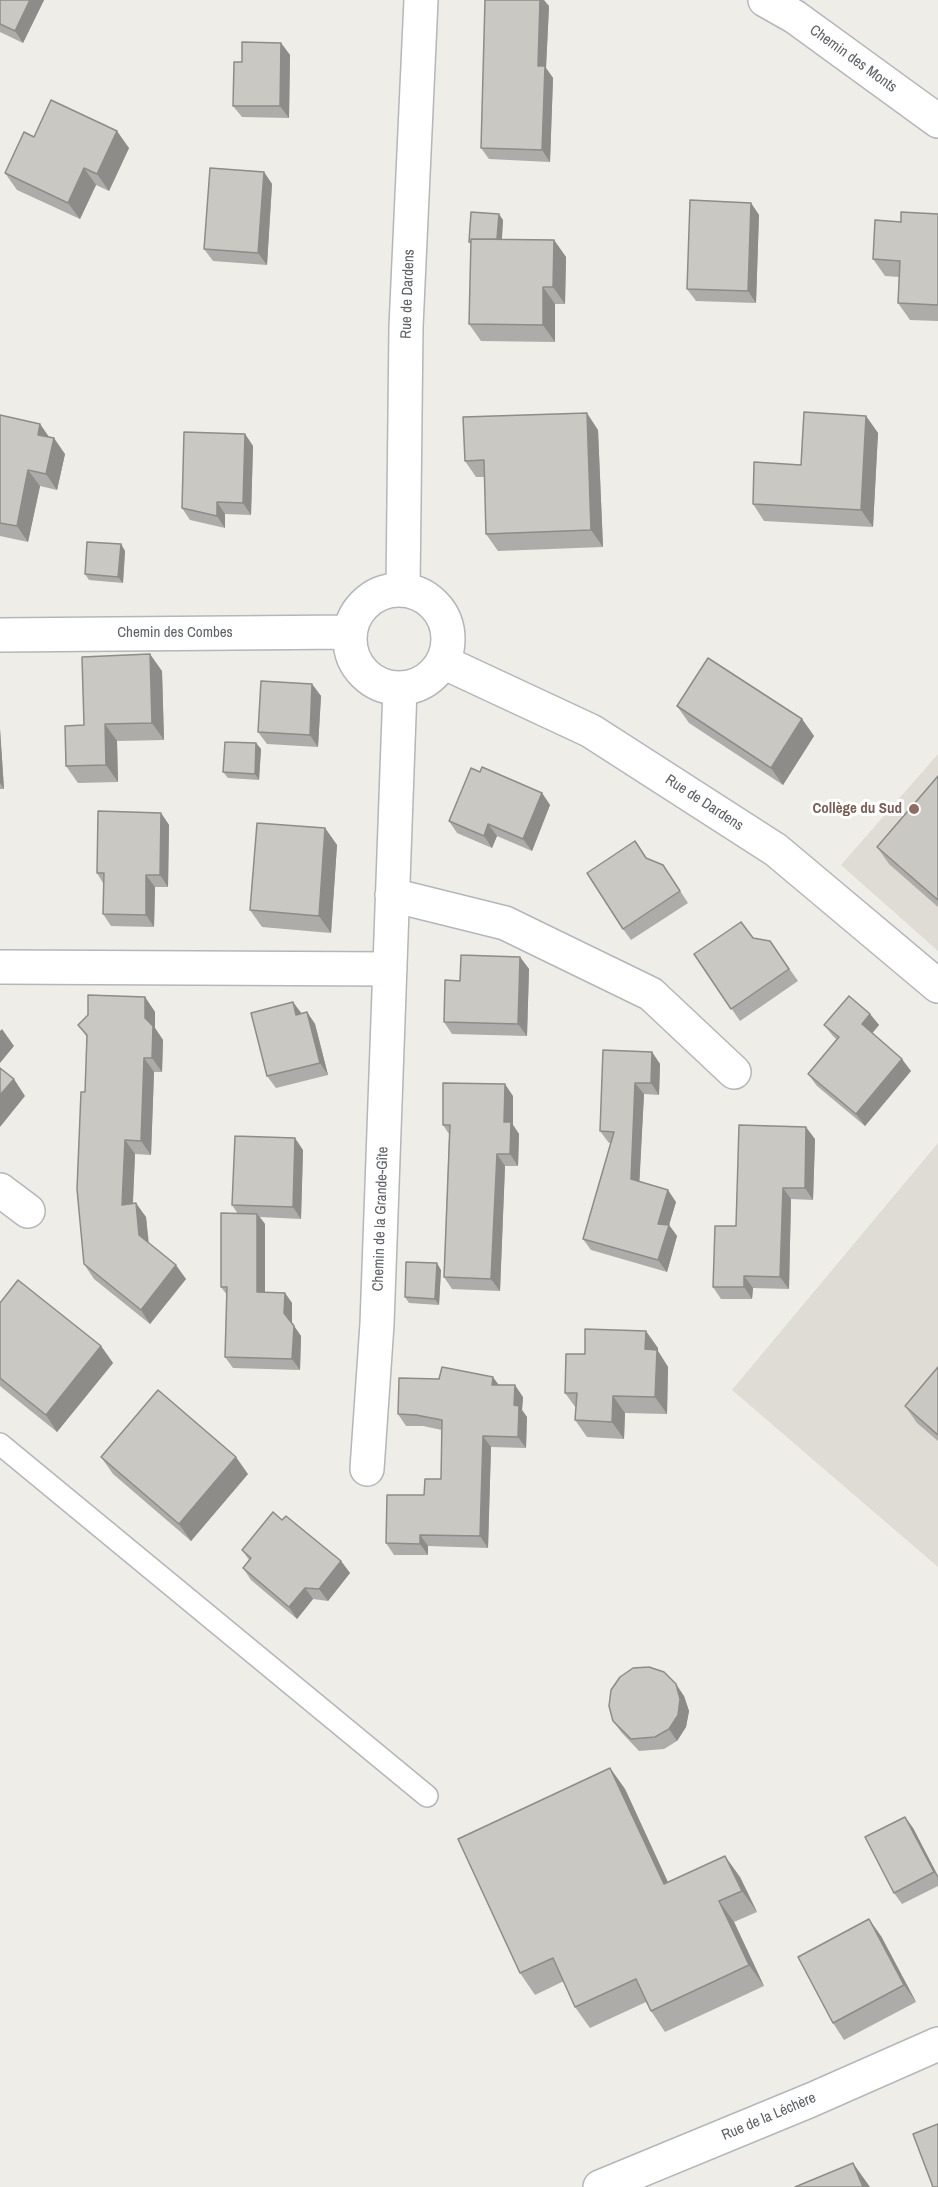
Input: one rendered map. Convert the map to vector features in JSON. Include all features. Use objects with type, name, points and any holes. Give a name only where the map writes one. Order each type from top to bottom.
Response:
[{"type":"street","name":"Rue de Dardens","points":[[403,589],[406,327],[421,0]]},
{"type":"street","name":"Chemin des Monts","points":[[765,0],[795,16],[938,121]]},
{"type":"street","points":[[403,589],[425,596],[441,613],[448,636],[443,662],[432,675],[417,685],[400,688],[379,684],[362,672],[351,653],[350,632],[356,614],[367,600],[384,591],[403,589]]},
{"type":"street","name":"Chemin des Combes","points":[[2,632],[350,632]]},
{"type":"street","name":"Rue de Dardens","points":[[443,662],[591,731],[776,850],[938,986]]},
{"type":"street","name":"Chemin de la Grande-Gîte","points":[[367,1469],[377,1324],[400,688]]},
{"type":"street","points":[[392,895],[506,922],[651,994],[734,1072]]},
{"type":"street","points":[[0,967],[390,969]]},
{"type":"street","points":[[0,1190],[28,1211]]},
{"type":"street","name":"Rue de la Léchère","points":[[600,2187],[938,2044]]},
{"type":"lane","points":[[0,1444],[427,1796]]},
{"type":"shaded area","name":"Collège du Sud","points":[[938,754],[938,951],[841,865]]},
{"type":"shaded area","points":[[938,1143],[938,1567],[732,1390]]},
{"type":"building","points":[[0,0],[30,0],[15,31],[0,24]]},
{"type":"building","points":[[485,0],[540,0],[538,66],[545,66],[542,150],[481,148]]},
{"type":"building","points":[[242,42],[281,43],[280,106],[233,106],[234,62],[242,62]]},
{"type":"building","points":[[51,100],[117,131],[97,174],[84,168],[68,203],[5,173],[24,132],[34,137]]},
{"type":"building","points":[[210,168],[264,172],[258,253],[204,249]]},
{"type":"building","points":[[690,200],[751,203],[748,291],[687,289]]},
{"type":"building","points":[[471,212],[499,214],[497,239],[471,239],[469,242]]},
{"type":"building","points":[[901,212],[938,214],[938,305],[898,303],[900,261],[873,259],[875,220],[901,222]]},
{"type":"building","points":[[471,239],[554,240],[553,287],[543,287],[543,325],[469,324]]},
{"type":"building","points":[[804,412],[866,416],[861,510],[753,504],[754,462],[801,465]]},
{"type":"building","points":[[587,413],[591,530],[486,534],[484,460],[465,461],[463,417]]},
{"type":"building","points":[[0,415],[40,424],[38,435],[54,438],[46,474],[28,470],[17,526],[0,523]]},
{"type":"building","points":[[184,432],[245,434],[243,503],[217,502],[217,516],[182,508]]},
{"type":"building","points":[[87,542],[121,544],[118,577],[85,574]]},
{"type":"building","points":[[150,654],[152,723],[105,724],[106,765],[66,766],[65,726],[84,725],[82,657]]},
{"type":"building","points":[[708,658],[802,719],[771,768],[677,706]]},
{"type":"building","points":[[261,681],[312,684],[310,735],[258,732]]},
{"type":"building","points":[[225,742],[256,743],[255,774],[223,772]]},
{"type":"building","points":[[482,767],[542,793],[523,839],[488,824],[484,836],[449,821],[471,768],[480,772]]},
{"type":"building","points":[[938,776],[938,900],[877,847]]},
{"type":"building","points":[[98,811],[161,813],[160,875],[146,875],[146,915],[103,914],[104,873],[97,873]]},
{"type":"building","points":[[257,823],[325,828],[319,916],[250,910]]},
{"type":"building","points":[[635,841],[646,858],[663,865],[680,891],[623,929],[587,873]]},
{"type":"building","points":[[741,922],[753,938],[770,941],[789,969],[731,1009],[694,954]]},
{"type":"building","points":[[461,955],[520,957],[518,1024],[444,1022],[445,980],[460,981]]},
{"type":"building","points":[[88,995],[145,997],[145,1018],[153,1026],[152,1058],[144,1058],[141,1141],[125,1140],[122,1205],[136,1203],[139,1235],[176,1265],[141,1310],[84,1264],[77,1189],[81,1092],[85,1092],[87,1035],[78,1025],[88,1015]]},
{"type":"building","points":[[849,996],[870,1014],[862,1024],[902,1059],[856,1114],[808,1074],[839,1037],[824,1025]]},
{"type":"building","points":[[293,1002],[296,1015],[307,1012],[320,1063],[267,1076],[251,1013]]},
{"type":"building","points":[[603,1050],[652,1052],[651,1083],[635,1083],[631,1179],[668,1190],[658,1224],[669,1225],[658,1260],[583,1239],[614,1132],[600,1131]]},
{"type":"building","points":[[0,1068],[14,1079],[0,1095]]},
{"type":"building","points":[[443,1083],[505,1084],[504,1122],[511,1122],[510,1154],[497,1154],[491,1279],[444,1277],[450,1125],[443,1125]]},
{"type":"building","points":[[739,1125],[806,1127],[805,1188],[783,1188],[780,1277],[744,1276],[744,1287],[713,1287],[715,1226],[736,1226]]},
{"type":"building","points":[[235,1136],[295,1138],[293,1207],[232,1205]]},
{"type":"building","points":[[221,1213],[257,1214],[257,1292],[285,1293],[284,1313],[294,1326],[292,1359],[225,1357],[227,1287],[221,1287]]},
{"type":"building","points":[[406,1262],[437,1263],[435,1299],[405,1297]]},
{"type":"building","points":[[18,1280],[101,1346],[46,1415],[0,1378],[0,1303]]},
{"type":"building","points":[[585,1329],[646,1331],[645,1349],[657,1350],[655,1397],[613,1396],[612,1422],[575,1420],[577,1393],[565,1393],[566,1354],[585,1354]]},
{"type":"building","points":[[442,1367],[493,1377],[492,1385],[515,1385],[514,1405],[519,1406],[518,1437],[483,1436],[480,1536],[420,1535],[420,1544],[386,1543],[387,1495],[424,1495],[425,1479],[441,1479],[442,1420],[398,1414],[399,1378],[439,1379]]},
{"type":"building","points":[[938,1367],[938,1435],[905,1406]]},
{"type":"building","points":[[158,1390],[236,1457],[179,1524],[101,1457]]},
{"type":"building","points":[[273,1512],[282,1520],[286,1516],[341,1561],[319,1589],[305,1588],[289,1607],[243,1568],[251,1558],[242,1550]]},
{"type":"building","points":[[649,1667],[664,1672],[676,1684],[680,1699],[678,1715],[669,1729],[655,1737],[631,1739],[613,1721],[609,1706],[611,1690],[620,1677],[633,1668]]},
{"type":"building","points":[[610,1768],[664,1884],[725,1856],[742,1891],[719,1901],[749,1965],[651,2011],[636,1979],[575,2007],[553,1958],[520,1973],[458,1839]]},
{"type":"building","points":[[905,1817],[934,1872],[894,1893],[865,1837]]},
{"type":"building","points":[[869,1919],[904,1985],[833,2023],[798,1957]]},
{"type":"building","points":[[938,2124],[938,2187],[933,2187],[913,2134]]},
{"type":"building","points":[[853,2163],[863,2187],[795,2187]]},
{"type":"place","name":"Collège du Sud","points":[[914,809]]}]
